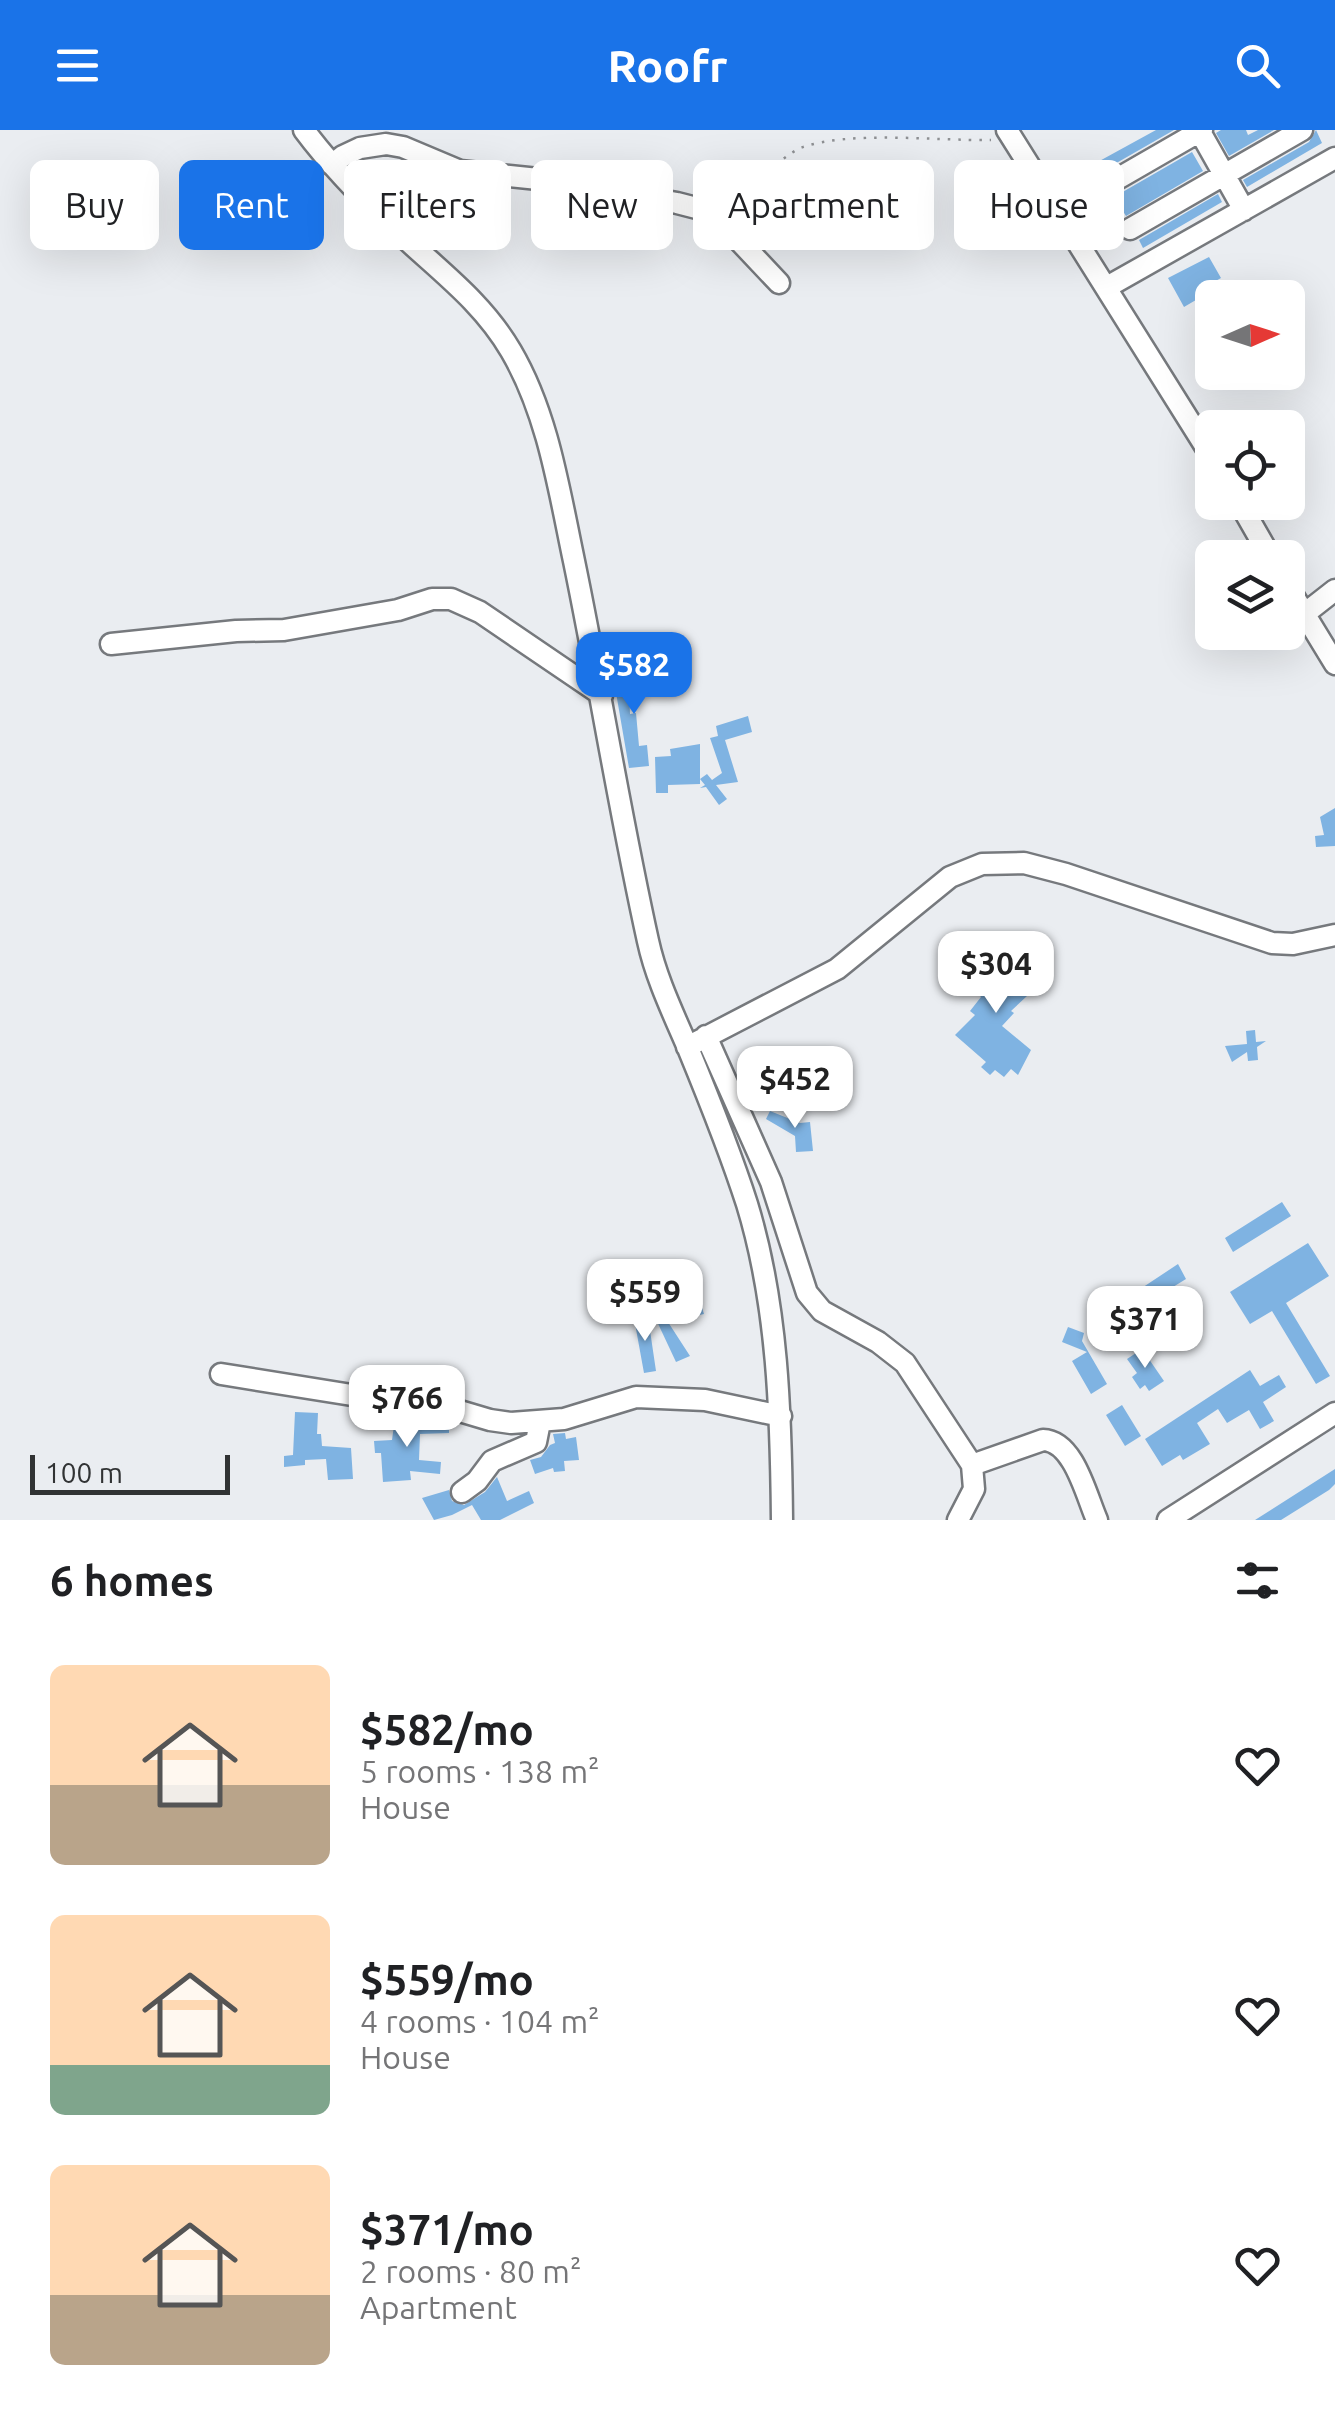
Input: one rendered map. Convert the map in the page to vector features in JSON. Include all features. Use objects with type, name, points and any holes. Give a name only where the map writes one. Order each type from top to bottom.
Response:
[{"type":"street","points":[[304,130],[332,165],[398,232],[466,292],[510,350],[540,418],[558,485],[648,944],[665,996],[696,1041],[771,1182],[806,1293],[822,1311],[878,1342],[905,1363],[972,1466],[974,1489],[958,1520]]},
{"type":"street","points":[[1124,175],[1200,130],[1244,210]]},
{"type":"street","points":[[1130,229],[1302,130]]},
{"type":"street","points":[[1010,134],[1195,430]]},
{"type":"street","points":[[332,165],[360,148],[386,144],[403,147],[460,171],[548,180],[693,207]]},
{"type":"street","points":[[1107,288],[1335,158]]},
{"type":"street","points":[[748,250],[779,283]]},
{"type":"street","points":[[1305,615],[1335,590]]},
{"type":"street","points":[[111,644],[284,630],[398,610],[432,599],[451,599],[480,612],[602,695]]},
{"type":"street","points":[[1305,618],[1335,664]]},
{"type":"street","points":[[696,1041],[837,969],[950,877],[982,864],[1024,863],[1052,870],[1272,943],[1294,944],[1335,936]]},
{"type":"street","points":[[696,1041],[747,1206],[762,1273],[781,1416],[782,1520]]},
{"type":"street","points":[[221,1374],[358,1396],[426,1401],[490,1420],[564,1419],[636,1397],[705,1400],[781,1416]]},
{"type":"street","points":[[1168,1520],[1335,1412]]},
{"type":"street","points":[[462,1492],[492,1461],[536,1442],[540,1422]]},
{"type":"street","points":[[972,1466],[1042,1440],[1053,1441],[1067,1453],[1097,1520]]},
{"type":"path","points":[[782,160],[826,138],[850,134],[955,140],[1010,134]]},
{"type":"building","points":[[1156,130],[1174,130],[1122,160],[1101,160]]},
{"type":"building","points":[[1246,130],[1248,135],[1258,130],[1274,130],[1229,156],[1216,133]]},
{"type":"building","points":[[1316,130],[1322,143],[1247,187],[1243,180],[1309,142]]},
{"type":"building","points":[[1192,152],[1203,171],[1126,216],[1124,191]]},
{"type":"building","points":[[1218,194],[1222,202],[1143,248],[1139,240]]},
{"type":"building","points":[[1209,257],[1221,278],[1195,280],[1195,301],[1184,307],[1168,278]]},
{"type":"building","points":[[674,676],[654,691],[629,691],[630,714],[636,713],[639,746],[647,745],[649,766],[629,768],[614,681]]},
{"type":"building","points":[[748,716],[752,732],[725,740],[738,782],[716,785],[727,799],[719,805],[706,787],[700,788],[705,785],[700,779],[707,774],[712,780],[722,773],[710,738],[718,736],[716,726]]},
{"type":"building","points":[[700,744],[700,784],[668,785],[668,793],[656,793],[655,757],[671,756],[670,749]]},
{"type":"building","points":[[1335,808],[1335,846],[1316,847],[1315,836],[1324,835],[1320,817]]},
{"type":"building","points":[[984,945],[992,953],[999,945],[1007,953],[1005,956],[1020,972],[1012,980],[1027,996],[1002,1026],[1031,1050],[1018,1075],[1011,1069],[1004,1077],[995,1070],[990,1075],[981,1067],[986,1062],[955,1035],[975,1015],[970,1011],[981,997],[974,989],[989,974],[975,953]]},
{"type":"building","points":[[1255,1030],[1256,1042],[1266,1041],[1257,1047],[1258,1060],[1248,1061],[1247,1052],[1232,1062],[1225,1046],[1247,1044],[1246,1031]]},
{"type":"building","points":[[770,1111],[800,1123],[810,1122],[813,1151],[796,1152],[795,1136],[766,1119]]},
{"type":"building","points":[[1282,1202],[1291,1216],[1233,1252],[1225,1238]]},
{"type":"building","points":[[1308,1243],[1329,1276],[1286,1303],[1330,1376],[1316,1384],[1272,1311],[1250,1324],[1230,1292]]},
{"type":"building","points":[[1178,1264],[1186,1279],[1108,1327],[1101,1315]]},
{"type":"building","points":[[669,1287],[671,1295],[696,1289],[704,1314],[668,1322],[690,1356],[676,1362],[646,1298]]},
{"type":"building","points":[[648,1317],[656,1371],[644,1373],[634,1318]]},
{"type":"building","points":[[1068,1327],[1084,1333],[1082,1341],[1107,1384],[1091,1394],[1072,1361],[1087,1352],[1062,1342]]},
{"type":"building","points":[[1142,1349],[1164,1381],[1149,1391],[1145,1385],[1140,1389],[1132,1377],[1137,1373],[1127,1359]]},
{"type":"building","points":[[1250,1370],[1260,1386],[1279,1375],[1286,1387],[1263,1402],[1274,1421],[1260,1429],[1249,1410],[1227,1423],[1218,1409],[1197,1423],[1210,1444],[1183,1460],[1180,1455],[1162,1466],[1145,1439]]},
{"type":"building","points":[[1122,1405],[1141,1436],[1125,1446],[1106,1415]]},
{"type":"building","points":[[295,1412],[318,1413],[317,1434],[321,1434],[322,1446],[351,1448],[353,1479],[328,1480],[326,1459],[284,1467],[284,1456],[293,1455]]},
{"type":"building","points":[[395,1418],[449,1425],[449,1433],[420,1434],[419,1460],[441,1462],[440,1474],[410,1471],[411,1480],[383,1482],[381,1453],[375,1453],[374,1441],[392,1440]]},
{"type":"building","points":[[565,1433],[566,1439],[576,1437],[579,1460],[564,1461],[565,1471],[554,1472],[553,1468],[535,1474],[530,1460],[541,1457],[555,1443],[553,1434]]},
{"type":"building","points":[[1335,1469],[1335,1484],[1329,1490],[1281,1520],[1255,1520]]},
{"type":"building","points":[[497,1477],[507,1501],[529,1491],[534,1503],[500,1520],[481,1520],[472,1505],[434,1520],[422,1498],[449,1490],[452,1501],[464,1505],[485,1492]]}]
